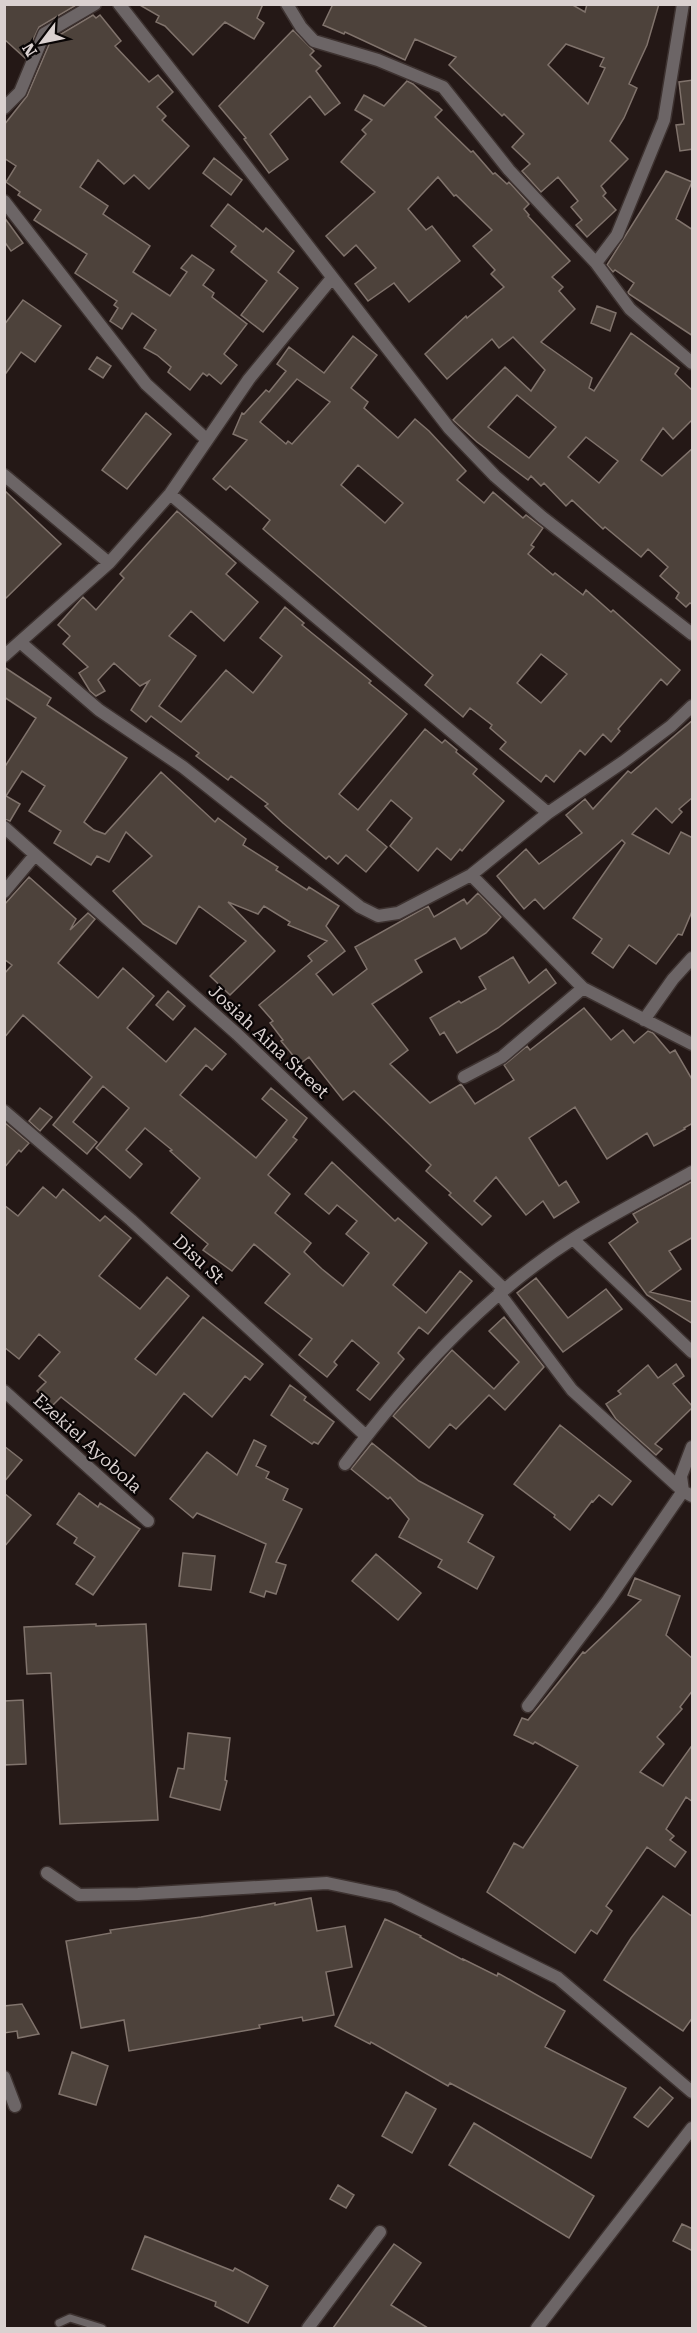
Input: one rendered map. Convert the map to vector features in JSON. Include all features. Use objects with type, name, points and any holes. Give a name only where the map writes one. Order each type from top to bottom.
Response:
[{"type":"street","points":[[4,108],[20,92],[44,34],[95,4]]},
{"type":"street","points":[[119,4],[449,428],[495,476],[594,559],[693,634]]},
{"type":"street","points":[[287,4],[301,27],[314,41],[378,60],[443,87],[508,170],[596,263],[630,309],[693,363]]},
{"type":"street","points":[[596,263],[617,235],[664,120],[683,4]]},
{"type":"street","points":[[4,201],[146,384],[206,439]]},
{"type":"street","points":[[4,656],[109,563],[170,494],[263,360],[332,278]]},
{"type":"street","points":[[4,475],[109,563]]},
{"type":"street","points":[[170,494],[548,813]]},
{"type":"street","points":[[20,642],[99,710],[183,767],[360,907],[378,916],[398,913],[471,875],[548,813],[623,762],[671,726],[693,706]]},
{"type":"street","name":"Josiah Aina Street","points":[[4,826],[237,1034],[502,1291],[572,1390],[688,1494]]},
{"type":"street","points":[[4,892],[35,855]]},
{"type":"street","points":[[471,875],[583,988],[693,1044]]},
{"type":"street","points":[[644,1020],[673,979],[693,958]]},
{"type":"street","points":[[464,1077],[502,1057],[583,988]]},
{"type":"street","name":"Disu St","points":[[4,1111],[131,1220],[366,1436]]},
{"type":"street","points":[[345,1464],[366,1436],[458,1330],[502,1291],[573,1239],[693,1172]]},
{"type":"street","points":[[573,1239],[693,1352]]},
{"type":"street","name":"Ezekiel Ayobola","points":[[4,1391],[148,1521]]},
{"type":"street","points":[[528,1706],[688,1494],[681,1476],[693,1448]]},
{"type":"street","points":[[47,1873],[79,1895],[138,1894],[327,1883],[394,1897],[558,1978],[693,2092]]},
{"type":"street","points":[[4,2077],[15,2106]]},
{"type":"street","points":[[537,2328],[693,2128]]},
{"type":"street","points":[[308,2328],[380,2232]]},
{"type":"lane","points":[[59,2323],[70,2318],[102,2328]]},
{"type":"building","points":[[4,4],[78,4],[39,27],[25,58],[4,39]]},
{"type":"building","points":[[138,4],[263,4],[257,18],[264,23],[254,39],[225,22],[193,55],[165,26],[156,22],[159,16]]},
{"type":"building","points":[[333,4],[571,4],[585,12],[587,4],[659,4],[647,45],[629,84],[637,88],[624,118],[610,141],[628,159],[601,186],[606,193],[603,196],[616,210],[587,237],[576,225],[582,220],[571,207],[578,201],[558,177],[541,192],[522,171],[530,164],[512,147],[524,134],[449,65],[456,57],[415,39],[405,60],[345,32],[344,34],[323,25]],"holes":[[[566,44],[604,58],[600,66],[605,68],[588,104],[548,65]]]},
{"type":"building","points":[[93,15],[96,18],[100,15],[121,41],[115,46],[149,82],[158,75],[173,92],[157,107],[166,116],[162,120],[189,146],[149,189],[134,175],[124,184],[98,160],[80,187],[108,206],[103,214],[150,246],[133,272],[170,296],[187,272],[181,268],[192,255],[214,270],[203,285],[214,293],[212,297],[247,324],[224,354],[237,365],[221,384],[209,374],[207,376],[203,373],[190,390],[168,372],[171,367],[144,348],[156,330],[132,313],[122,329],[110,321],[118,308],[114,305],[117,301],[75,273],[87,254],[34,220],[41,210],[18,195],[20,192],[6,182],[16,166],[4,158],[4,125],[27,96],[51,40]]},
{"type":"building","points":[[293,30],[314,51],[310,55],[321,66],[316,71],[340,103],[325,115],[310,96],[270,134],[288,159],[269,173],[244,139],[246,138],[219,106]]},
{"type":"building","points":[[693,80],[693,149],[680,151],[676,125],[684,124],[679,82]]},
{"type":"building","points":[[407,81],[413,84],[442,110],[435,117],[471,152],[473,151],[493,174],[495,173],[507,184],[509,182],[529,204],[524,209],[528,216],[570,261],[552,277],[563,287],[559,291],[575,309],[541,342],[592,378],[589,388],[594,391],[631,333],[679,368],[675,374],[693,391],[693,419],[673,439],[663,428],[641,460],[662,476],[693,448],[693,605],[690,603],[686,607],[676,598],[679,593],[660,576],[668,567],[648,549],[641,557],[605,527],[603,529],[572,500],[566,506],[544,483],[541,486],[531,476],[528,480],[477,442],[453,420],[505,367],[531,391],[545,370],[513,337],[499,348],[492,339],[447,379],[425,354],[466,316],[467,318],[504,287],[491,274],[495,270],[473,246],[492,230],[456,195],[454,196],[438,177],[408,209],[426,230],[432,226],[460,261],[409,302],[394,283],[368,301],[355,284],[376,268],[356,245],[344,256],[326,236],[375,192],[341,162],[366,134],[362,130],[372,120],[355,110],[364,95],[384,106]],"holes":[[[517,395],[556,427],[529,458],[488,427]],[[586,437],[618,461],[599,483],[568,457]]]},
{"type":"building","points":[[214,158],[242,180],[231,195],[203,173]]},
{"type":"building","points":[[666,171],[692,182],[676,219],[693,230],[693,336],[629,294],[634,283],[615,270],[613,272],[607,265]]},
{"type":"building","points":[[228,204],[263,232],[266,228],[294,251],[278,272],[298,288],[263,332],[241,315],[267,281],[231,252],[236,246],[211,226]]},
{"type":"building","points":[[4,217],[23,243],[11,251],[4,241]]},
{"type":"building","points":[[23,300],[61,326],[35,362],[21,352],[4,376],[4,325]]},
{"type":"building","points":[[597,306],[616,313],[610,331],[591,323]]},
{"type":"building","points":[[353,336],[377,355],[351,388],[368,402],[364,408],[398,438],[415,419],[466,471],[457,480],[484,503],[493,492],[523,518],[526,515],[543,528],[531,545],[534,547],[528,554],[553,575],[555,573],[583,595],[586,590],[611,612],[613,610],[680,670],[667,685],[661,679],[618,729],[620,731],[611,742],[603,734],[585,755],[580,750],[554,782],[546,775],[541,782],[500,749],[506,742],[490,728],[492,725],[470,708],[463,717],[425,685],[433,675],[263,529],[270,520],[230,486],[226,490],[213,479],[247,440],[233,434],[242,413],[244,414],[266,390],[269,392],[286,371],[277,364],[289,347],[324,373]],"holes":[[[297,379],[330,402],[292,444],[288,441],[286,444],[260,422]],[[358,465],[403,503],[385,523],[341,485]],[[541,654],[567,674],[541,703],[517,683]]]},
{"type":"building","points":[[97,357],[111,366],[103,378],[89,369]]},
{"type":"building","points":[[146,413],[171,434],[127,489],[102,470]]},
{"type":"building","points":[[4,490],[61,544],[4,600]]},
{"type":"building","points":[[177,511],[236,563],[226,574],[258,602],[224,641],[191,611],[169,636],[196,656],[159,706],[181,722],[226,670],[253,693],[282,656],[260,638],[285,607],[304,623],[302,625],[371,681],[369,683],[407,714],[339,794],[358,810],[425,729],[442,743],[445,740],[457,750],[456,752],[477,769],[473,774],[504,801],[462,851],[460,849],[451,860],[437,848],[418,871],[390,846],[412,818],[391,800],[367,830],[387,847],[366,872],[346,855],[338,864],[329,856],[326,859],[265,806],[268,804],[231,776],[228,780],[196,756],[199,753],[151,716],[146,722],[131,710],[149,681],[140,686],[114,663],[98,680],[105,691],[96,696],[90,691],[79,673],[88,667],[63,644],[70,636],[58,625],[83,597],[96,610],[124,578],[120,574]]},
{"type":"building","points":[[4,667],[51,698],[47,705],[127,758],[84,822],[94,830],[105,834],[161,772],[215,822],[218,818],[246,839],[243,845],[278,867],[276,870],[307,890],[309,887],[339,906],[326,926],[345,951],[316,974],[333,995],[367,969],[355,947],[428,906],[434,917],[464,899],[467,904],[478,893],[501,917],[486,933],[461,949],[455,938],[415,960],[422,972],[372,1004],[408,1050],[390,1064],[430,1103],[461,1084],[475,1104],[514,1080],[504,1065],[527,1046],[530,1050],[584,1008],[611,1040],[623,1030],[634,1043],[648,1031],[653,1033],[670,1053],[675,1050],[693,1081],[693,1123],[654,1146],[647,1133],[607,1159],[575,1107],[529,1138],[559,1186],[566,1181],[579,1202],[554,1218],[543,1201],[526,1215],[496,1177],[474,1201],[491,1216],[482,1225],[426,1171],[431,1165],[354,1091],[343,1100],[309,1057],[300,1064],[281,1041],[283,1040],[270,1023],[273,1021],[259,1005],[312,961],[308,956],[327,941],[288,925],[290,922],[264,906],[258,914],[228,902],[275,951],[230,995],[210,976],[246,941],[199,906],[176,944],[143,924],[113,891],[152,856],[126,832],[109,862],[97,856],[91,865],[54,843],[61,831],[29,811],[45,786],[22,771],[6,796],[20,804],[10,821],[4,819],[4,768],[36,718],[4,697]]},
{"type":"building","points":[[693,720],[693,797],[679,809],[682,812],[672,823],[656,808],[632,834],[669,854],[681,832],[693,838],[693,909],[682,935],[678,934],[656,964],[629,945],[613,968],[592,953],[602,939],[573,918],[625,843],[622,840],[544,909],[535,899],[524,909],[497,876],[526,849],[539,864],[582,833],[566,815],[585,799],[593,809],[628,771],[631,773]]},
{"type":"building","points":[[29,877],[76,919],[70,930],[88,913],[95,919],[58,963],[98,998],[123,968],[154,996],[127,1028],[166,1062],[195,1028],[226,1054],[212,1070],[206,1065],[180,1095],[256,1158],[287,1120],[262,1099],[271,1088],[307,1118],[293,1137],[297,1140],[268,1175],[290,1194],[275,1213],[311,1243],[304,1252],[322,1269],[343,1286],[369,1253],[346,1234],[357,1221],[337,1205],[329,1214],[305,1194],[332,1162],[395,1221],[398,1218],[427,1243],[393,1285],[426,1313],[460,1271],[472,1281],[428,1334],[419,1327],[398,1353],[404,1359],[370,1400],[357,1390],[379,1363],[352,1340],[334,1362],[337,1365],[327,1377],[299,1355],[312,1339],[265,1303],[290,1274],[254,1244],[232,1271],[203,1250],[208,1244],[171,1213],[200,1178],[170,1151],[172,1150],[145,1128],[126,1150],[142,1164],[130,1178],[96,1148],[129,1108],[103,1086],[73,1122],[97,1142],[87,1154],[53,1125],[92,1077],[23,1015],[4,1038],[4,974],[12,965],[4,959],[4,905]]},
{"type":"building","points":[[513,957],[529,983],[546,969],[556,983],[498,1028],[457,1053],[444,1032],[440,1035],[430,1018],[486,989],[479,977]]},
{"type":"building","points":[[168,991],[185,1006],[173,1020],[156,1005]]},
{"type":"building","points":[[40,1108],[52,1117],[40,1131],[29,1121]]},
{"type":"building","points":[[4,1122],[29,1143],[21,1152],[19,1150],[4,1168]]},
{"type":"building","points":[[693,1181],[693,1237],[669,1251],[681,1269],[650,1292],[693,1302],[693,1324],[647,1295],[609,1243],[638,1222],[633,1214]]},
{"type":"building","points":[[43,1187],[56,1198],[63,1189],[100,1221],[105,1216],[131,1238],[99,1276],[140,1309],[167,1277],[189,1296],[135,1359],[156,1375],[203,1317],[263,1364],[250,1380],[245,1376],[212,1417],[184,1393],[135,1456],[61,1397],[52,1406],[37,1391],[46,1382],[39,1376],[60,1352],[39,1334],[19,1359],[4,1347],[4,1205],[18,1216]]},
{"type":"building","points":[[536,1278],[568,1318],[606,1289],[622,1309],[563,1352],[517,1293]]},
{"type":"building","points":[[504,1317],[544,1367],[505,1410],[489,1395],[456,1429],[450,1424],[429,1448],[393,1416],[452,1350],[494,1389],[519,1362],[489,1331]]},
{"type":"building","points":[[676,1364],[684,1376],[673,1384],[693,1407],[655,1444],[662,1449],[656,1455],[616,1419],[606,1404],[621,1394],[618,1391],[648,1365],[658,1378]]},
{"type":"building","points":[[290,1385],[306,1397],[304,1400],[334,1422],[318,1444],[314,1442],[312,1444],[271,1415]]},
{"type":"building","points":[[560,1425],[631,1481],[612,1505],[599,1495],[570,1530],[554,1517],[555,1515],[514,1484]]},
{"type":"building","points":[[254,1440],[266,1446],[256,1466],[269,1472],[266,1478],[288,1489],[283,1500],[302,1509],[276,1562],[286,1565],[276,1594],[266,1591],[264,1597],[250,1592],[266,1544],[197,1513],[193,1518],[170,1499],[207,1452],[237,1475]]},
{"type":"building","points":[[372,1443],[419,1481],[483,1515],[468,1542],[494,1557],[477,1589],[438,1567],[442,1560],[399,1537],[409,1519],[390,1497],[388,1499],[351,1469]]},
{"type":"building","points":[[4,1446],[22,1460],[4,1482]]},
{"type":"building","points":[[4,1493],[31,1515],[4,1547]]},
{"type":"building","points":[[79,1493],[98,1507],[100,1503],[140,1529],[93,1595],[76,1584],[95,1557],[74,1543],[77,1538],[57,1524]]},
{"type":"building","points":[[183,1553],[215,1556],[211,1590],[179,1586]]},
{"type":"building","points":[[376,1554],[421,1593],[398,1620],[352,1581]]},
{"type":"building","points":[[635,1578],[680,1596],[666,1635],[693,1659],[693,1690],[680,1707],[682,1709],[657,1737],[664,1744],[640,1772],[663,1786],[693,1744],[693,1802],[686,1797],[666,1829],[674,1836],[670,1840],[686,1852],[675,1867],[647,1847],[606,1906],[612,1911],[597,1934],[591,1930],[575,1953],[487,1892],[514,1843],[523,1848],[578,1766],[535,1742],[533,1744],[514,1735],[522,1718],[528,1720],[583,1652],[585,1653],[641,1600],[628,1595]]},
{"type":"building","points":[[96,1624],[96,1626],[146,1624],[158,1820],[60,1824],[51,1673],[27,1674],[24,1627]]},
{"type":"building","points":[[23,1700],[26,1764],[4,1765],[4,1701]]},
{"type":"building","points":[[188,1733],[230,1738],[225,1780],[227,1781],[220,1810],[170,1797],[178,1768],[184,1769]]},
{"type":"building","points":[[663,1896],[693,1917],[693,2017],[683,2031],[604,1980],[631,1938]]},
{"type":"building","points":[[311,1898],[317,1931],[345,1926],[352,1967],[326,1972],[334,2015],[303,2021],[302,2017],[259,2025],[260,2028],[129,2051],[124,2020],[81,2028],[66,1941],[111,1933],[110,1930]]},
{"type":"building","points":[[385,1919],[463,1960],[497,1976],[498,1973],[565,2011],[545,2047],[626,2088],[591,2158],[450,2083],[448,2086],[371,2042],[370,2044],[335,2026]]},
{"type":"building","points":[[22,2004],[39,2034],[18,2038],[17,2031],[4,2033],[4,2006]]},
{"type":"building","points":[[72,2052],[108,2066],[96,2105],[59,2094]]},
{"type":"building","points":[[660,2087],[673,2098],[648,2127],[634,2117]]},
{"type":"building","points":[[406,2092],[436,2109],[412,2153],[382,2136]]},
{"type":"building","points":[[474,2123],[594,2196],[569,2238],[449,2165]]},
{"type":"building","points":[[338,2185],[354,2195],[346,2208],[330,2199]]},
{"type":"building","points":[[682,2224],[693,2229],[693,2251],[673,2241]]},
{"type":"building","points":[[145,2236],[233,2271],[235,2268],[268,2286],[248,2323],[215,2306],[216,2302],[132,2269]]},
{"type":"building","points":[[394,2244],[421,2263],[391,2305],[428,2328],[333,2328]]}]
